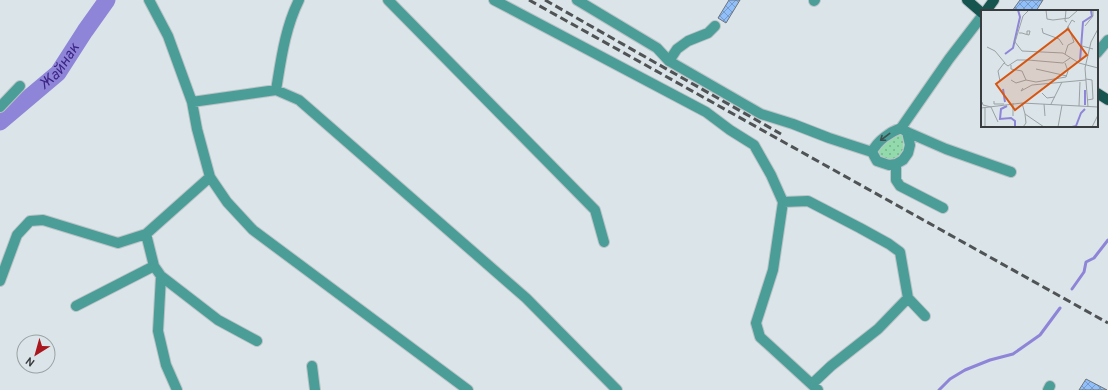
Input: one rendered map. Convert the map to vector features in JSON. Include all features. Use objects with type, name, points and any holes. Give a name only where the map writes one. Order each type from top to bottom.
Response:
[{"type":"main road","points":[[966,0],[981,12]]},
{"type":"main road","points":[[987,10],[994,0]]},
{"type":"main road","points":[[1098,93],[1108,100]]},
{"type":"street","points":[[149,0],[168,36],[192,102],[197,129],[210,177],[227,202],[253,230],[468,390]]},
{"type":"street","points":[[276,90],[284,42],[294,10],[299,0]]},
{"type":"street","points":[[388,0],[595,210],[604,242]]},
{"type":"street","points":[[494,0],[706,112],[754,146],[771,175],[783,202],[773,270],[756,322],[760,337],[815,387],[831,366],[878,329],[908,298]]},
{"type":"street","points":[[577,0],[657,48],[669,61],[761,114],[872,152],[877,161],[889,166],[903,160],[908,153],[910,145],[904,130]]},
{"type":"street","points":[[904,130],[949,59],[981,17]]},
{"type":"street","points":[[669,61],[677,49],[708,33],[716,26]]},
{"type":"street","points":[[1098,52],[1108,40]]},
{"type":"street","points":[[0,107],[20,86]]},
{"type":"street","points":[[192,102],[276,90],[299,100],[526,298],[616,390]]},
{"type":"street","points":[[872,152],[874,146],[895,130],[904,130],[946,149],[1011,172]]},
{"type":"street","points":[[896,164],[896,180],[900,186],[943,208]]},
{"type":"street","points":[[0,281],[17,235],[30,221],[43,220],[118,242],[146,234],[210,177]]},
{"type":"street","points":[[783,202],[808,201],[860,228],[900,252],[908,298],[925,316]]},
{"type":"street","points":[[146,234],[154,266],[161,276],[218,320],[257,341]]},
{"type":"street","points":[[76,306],[154,266]]},
{"type":"street","points":[[161,276],[158,331],[166,365],[177,390]]},
{"type":"street","points":[[312,366],[315,390]]},
{"type":"green space","points":[[896,134],[902,135],[903,148],[899,157],[897,160],[880,160],[877,153],[877,147]]},
{"type":"building","points":[[729,0],[740,0],[726,23],[718,18]]},
{"type":"building","points":[[1020,0],[1043,0],[1037,10],[1013,10]]},
{"type":"building","points":[[1086,379],[1107,390],[1079,390]]},
{"type":"waterway","name":"Жайнак","points":[[0,122],[58,73],[107,0]]},
{"type":"waterway","points":[[1072,289],[1084,272],[1086,262],[1094,258],[1108,240]]},
{"type":"waterway","points":[[939,390],[950,379],[965,370],[990,360],[1013,354],[1040,335],[1060,308]]},
{"type":"railway","points":[[529,0],[1108,323]]},
{"type":"railway","points":[[545,0],[781,134]]}]
